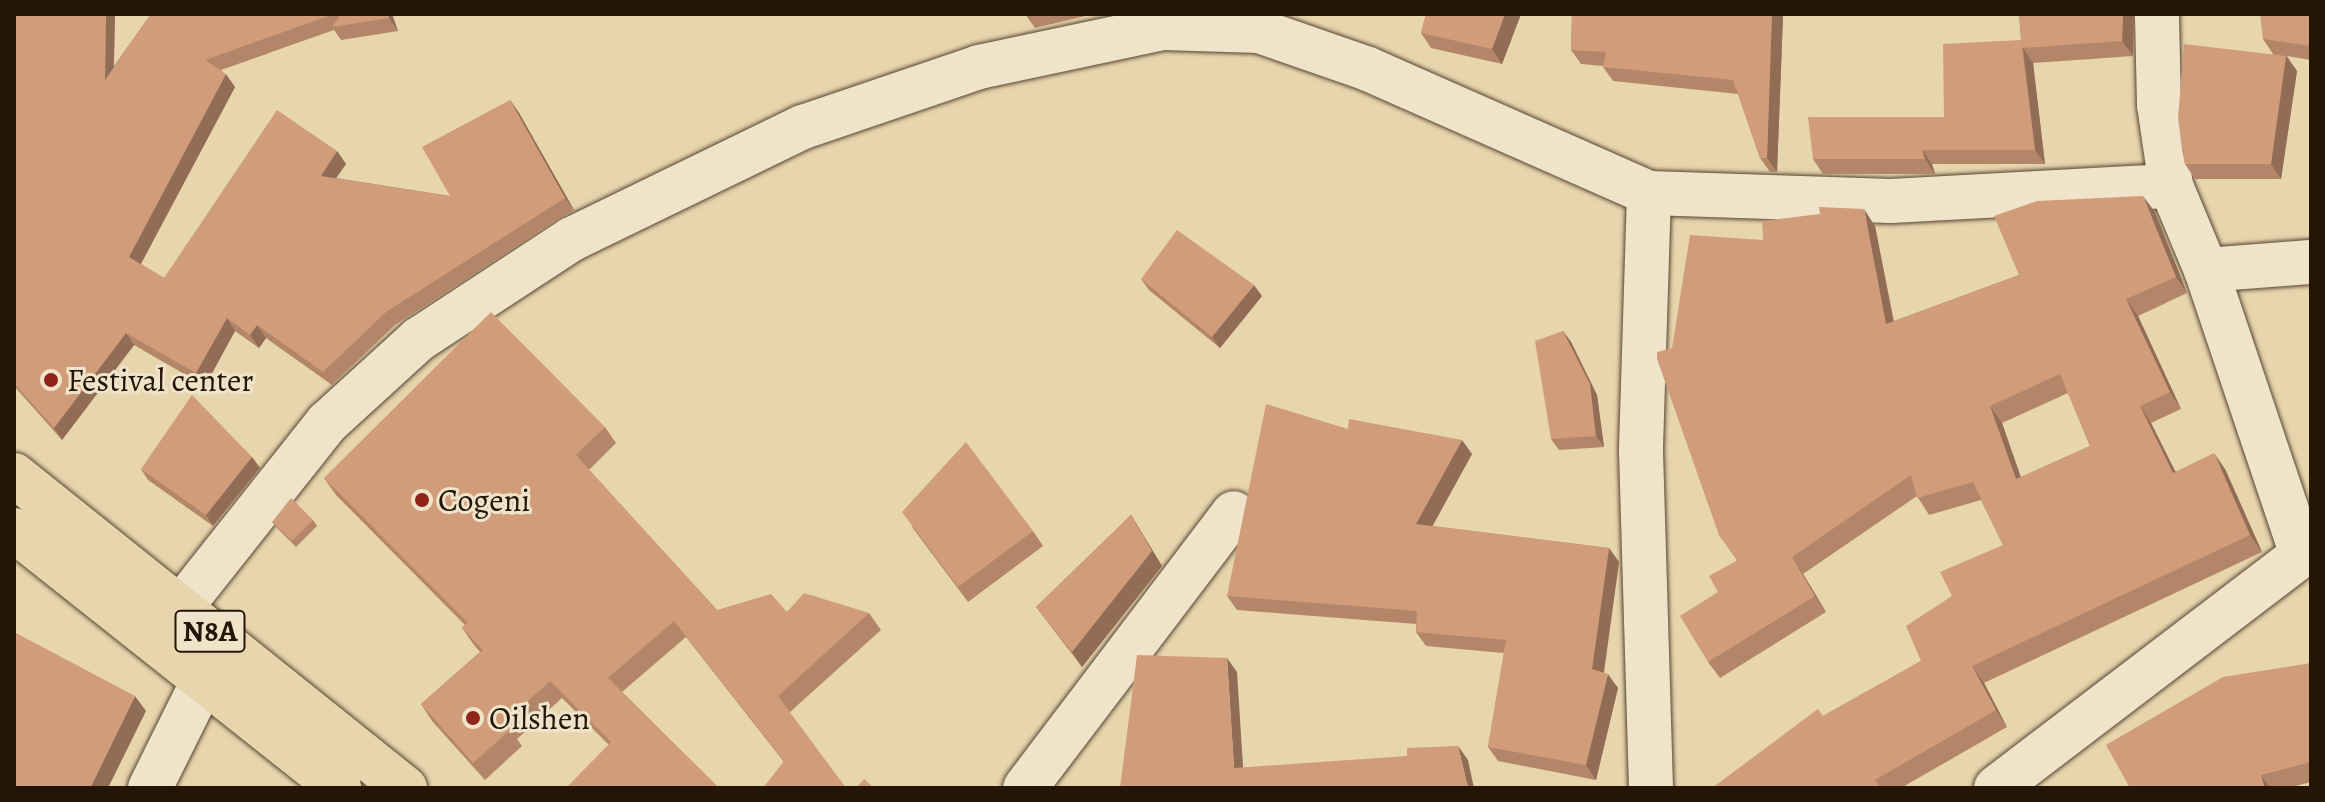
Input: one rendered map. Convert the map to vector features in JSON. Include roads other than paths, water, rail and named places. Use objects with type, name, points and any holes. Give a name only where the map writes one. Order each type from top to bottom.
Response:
[{"type":"highway","name":"N8A","points":[[14,475],[405,788]]},
{"type":"highway","name":"N8A","points":[[14,530],[339,788]]},
{"type":"street","points":[[1996,788],[2307,553],[2206,270],[2171,186],[2159,105],[2157,14]]},
{"type":"street","points":[[154,641],[327,423],[419,339],[572,239],[803,127],[979,67],[1163,28],[1259,31],[1368,69],[1649,193],[1891,201],[2171,186]]},
{"type":"street","points":[[1649,193],[1641,451],[1651,788]]},
{"type":"street","points":[[2206,270],[2311,262]]},
{"type":"street","points":[[1025,788],[1234,513]]},
{"type":"street","points":[[150,788],[204,679]]},
{"type":"place","name":"Festival center","points":[[51,380]]},
{"type":"place","name":"Cogeni","points":[[422,500]]},
{"type":"place","name":"Oilshen","points":[[473,718]]}]
